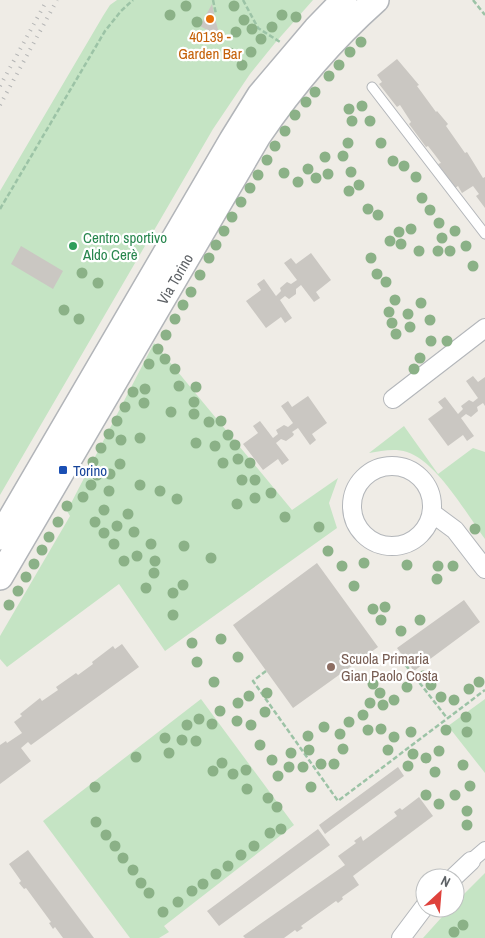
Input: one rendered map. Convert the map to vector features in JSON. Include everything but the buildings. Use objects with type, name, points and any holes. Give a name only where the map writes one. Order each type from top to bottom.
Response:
[{"type":"main road","name":"Via Torino","points":[[0,537],[260,95],[311,35],[344,0]]},
{"type":"main road","name":"Via Torino","points":[[0,577],[258,136],[310,66],[376,0]]},
{"type":"street","points":[[393,399],[485,328]]},
{"type":"street","points":[[403,467],[414,472],[430,490],[433,501],[432,513],[425,530],[412,542],[400,546],[376,543],[366,537],[356,522],[352,505],[354,493],[364,478],[379,468],[403,467]]},
{"type":"street","points":[[432,513],[455,530],[485,568]]},
{"type":"street","points":[[463,868],[485,849]]},
{"type":"street","points":[[401,938],[416,918]]},
{"type":"lane","points":[[372,87],[485,234]]},
{"type":"path","points":[[0,209],[105,31],[121,11],[133,0]]},
{"type":"path","points":[[213,0],[216,14]]},
{"type":"path","points":[[243,0],[258,28],[284,44]]},
{"type":"path","points":[[473,0],[485,15]]},
{"type":"path","points":[[402,659],[447,718]]},
{"type":"path","points":[[266,671],[253,682],[338,801],[485,690]]},
{"type":"green space","name":"Centro sportivo Aldo Cerè","points":[[117,0],[313,0],[250,74],[213,129],[0,495],[0,191],[103,16],[110,5]]},
{"type":"green space","points":[[154,343],[292,510],[338,478],[329,503],[337,528],[165,651],[119,584],[7,667],[0,659],[0,636],[70,516],[67,511]]},
{"type":"green space","points":[[404,426],[438,474],[473,448],[485,452],[485,539],[450,489],[429,466],[407,452],[388,450],[369,453]]},
{"type":"green space","points":[[201,699],[294,825],[164,926],[169,932],[159,938],[130,938],[43,821]]},
{"type":"green space","points":[[485,699],[485,773],[448,726]]},
{"type":"green space","points":[[485,873],[485,938],[423,938],[441,918],[465,918],[465,893]]},
{"type":"railway","points":[[0,86],[47,0]]},
{"type":"railway","points":[[0,105],[57,0]]},
{"type":"place","name":"40139 - Garden Bar","points":[[210,19]]},
{"type":"place","name":"Centro sportivo Aldo Cerè","points":[[73,246]]},
{"type":"place","name":"Torino","points":[[63,470]]},
{"type":"place","name":"Scuola Primaria Gian Paolo Costa","points":[[331,667]]}]
